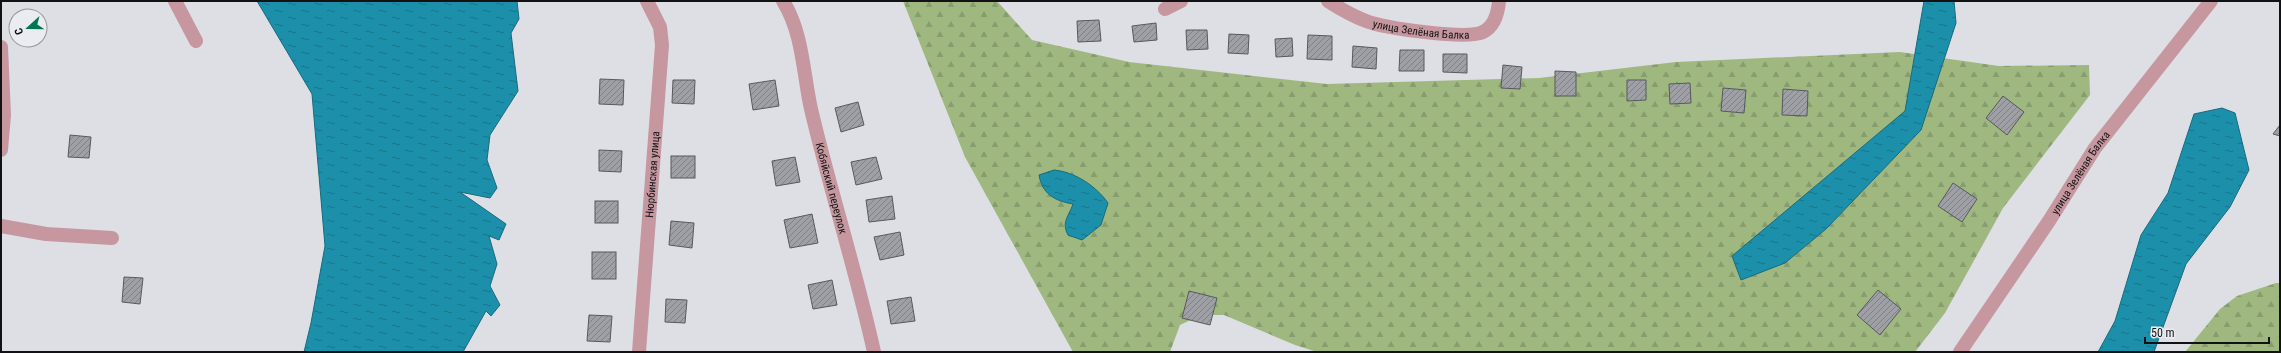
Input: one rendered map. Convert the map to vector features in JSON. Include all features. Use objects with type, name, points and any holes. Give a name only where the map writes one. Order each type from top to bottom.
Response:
[{"type":"street","points":[[174,1],[196,41]]},
{"type":"street","name":"Нюрбинская улица","points":[[639,352],[662,45],[660,27],[648,1]]},
{"type":"street","name":"Кобяйский переулок","points":[[783,1],[789,11],[800,45],[811,108],[874,352]]},
{"type":"street","points":[[1165,9],[1182,1]]},
{"type":"street","name":"улица Зелёная Балка","points":[[1328,1],[1366,21],[1388,27],[1469,36],[1484,32],[1494,23],[1498,12],[1499,1]]},
{"type":"street","name":"улица Зелёная Балка","points":[[1960,352],[2045,228],[2095,148],[2211,1]]},
{"type":"street","points":[[1,47],[4,115],[1,150]]},
{"type":"street","points":[[1,226],[46,234],[112,238]]},
{"type":"green space","points":[[903,1],[997,1],[1032,40],[1129,62],[1327,84],[1539,78],[1676,62],[1900,52],[1999,66],[2089,65],[2090,95],[2003,208],[1945,313],[1915,352],[1317,352],[1295,345],[1224,315],[1201,315],[1180,325],[1170,352],[1073,352],[965,157]]},
{"type":"green space","points":[[2280,283],[2280,352],[2185,352],[2220,309],[2237,296]]},
{"type":"water","points":[[257,1],[517,1],[519,19],[511,33],[518,91],[490,135],[487,160],[497,188],[490,198],[460,192],[506,224],[499,240],[489,236],[497,264],[490,286],[500,305],[491,316],[486,311],[463,352],[304,352],[311,323],[325,246],[312,94]]},
{"type":"water","points":[[1924,1],[1954,1],[1956,23],[1921,130],[1826,229],[1785,263],[1741,280],[1732,256],[1905,111]]},
{"type":"water","points":[[2222,108],[2235,113],[2249,170],[2230,207],[2186,264],[2154,352],[2098,352],[2115,321],[2141,235],[2168,193],[2194,114]]},
{"type":"water","points":[[1054,170],[1062,171],[1084,181],[1097,191],[1108,203],[1101,225],[1082,240],[1068,235],[1065,226],[1066,219],[1073,204],[1050,196],[1046,192],[1041,182],[1039,175]]},
{"type":"building","points":[[1099,20],[1101,41],[1078,42],[1077,21]]},
{"type":"building","points":[[1156,23],[1157,40],[1134,42],[1132,26]]},
{"type":"building","points":[[1186,30],[1207,30],[1208,49],[1187,50]]},
{"type":"building","points":[[1229,34],[1249,35],[1248,54],[1228,53]]},
{"type":"building","points":[[1308,35],[1332,36],[1332,60],[1307,59]]},
{"type":"building","points":[[1292,38],[1293,56],[1276,57],[1275,39]]},
{"type":"building","points":[[1353,46],[1377,48],[1376,69],[1352,67]]},
{"type":"building","points":[[1400,50],[1424,50],[1424,71],[1399,71]]},
{"type":"building","points":[[1443,54],[1467,54],[1467,73],[1443,72]]},
{"type":"building","points":[[1503,65],[1522,67],[1520,89],[1501,88]]},
{"type":"building","points":[[1555,71],[1576,72],[1576,96],[1555,96]]},
{"type":"building","points":[[600,79],[624,80],[623,105],[599,104]]},
{"type":"building","points":[[673,80],[695,80],[694,104],[672,103]]},
{"type":"building","points":[[775,80],[779,106],[753,110],[749,84]]},
{"type":"building","points":[[1627,80],[1646,80],[1646,100],[1627,101]]},
{"type":"building","points":[[1690,83],[1691,103],[1670,104],[1669,84]]},
{"type":"building","points":[[1723,88],[1746,90],[1744,113],[1721,111]]},
{"type":"building","points":[[1783,89],[1808,91],[1807,116],[1782,115]]},
{"type":"building","points":[[2003,96],[2024,112],[2007,135],[1986,118]]},
{"type":"building","points":[[858,102],[864,125],[841,132],[835,108]]},
{"type":"building","points":[[2280,125],[2280,136],[2273,134]]},
{"type":"building","points":[[70,135],[91,137],[89,158],[68,157]]},
{"type":"building","points":[[599,150],[622,151],[621,172],[599,171]]},
{"type":"building","points":[[671,156],[695,156],[695,178],[671,178]]},
{"type":"building","points":[[795,157],[800,182],[776,186],[772,161]]},
{"type":"building","points":[[876,157],[882,179],[856,185],[851,162]]},
{"type":"building","points":[[1953,183],[1977,199],[1962,222],[1938,206]]},
{"type":"building","points":[[892,196],[895,219],[869,222],[866,200]]},
{"type":"building","points":[[595,201],[618,201],[618,223],[595,223]]},
{"type":"building","points":[[812,214],[818,243],[790,248],[784,220]]},
{"type":"building","points":[[671,221],[694,223],[692,248],[669,245]]},
{"type":"building","points":[[900,232],[904,255],[880,260],[874,237]]},
{"type":"building","points":[[592,252],[616,252],[616,279],[592,279]]},
{"type":"building","points":[[124,277],[143,278],[140,304],[122,302]]},
{"type":"building","points":[[832,280],[837,305],[813,309],[808,285]]},
{"type":"building","points":[[1878,290],[1901,309],[1880,335],[1857,315]]},
{"type":"building","points":[[1189,291],[1217,298],[1210,325],[1182,318]]},
{"type":"building","points":[[911,297],[915,321],[891,324],[887,301]]},
{"type":"building","points":[[666,299],[687,300],[685,323],[665,322]]},
{"type":"building","points":[[589,315],[612,316],[610,342],[587,341]]}]
